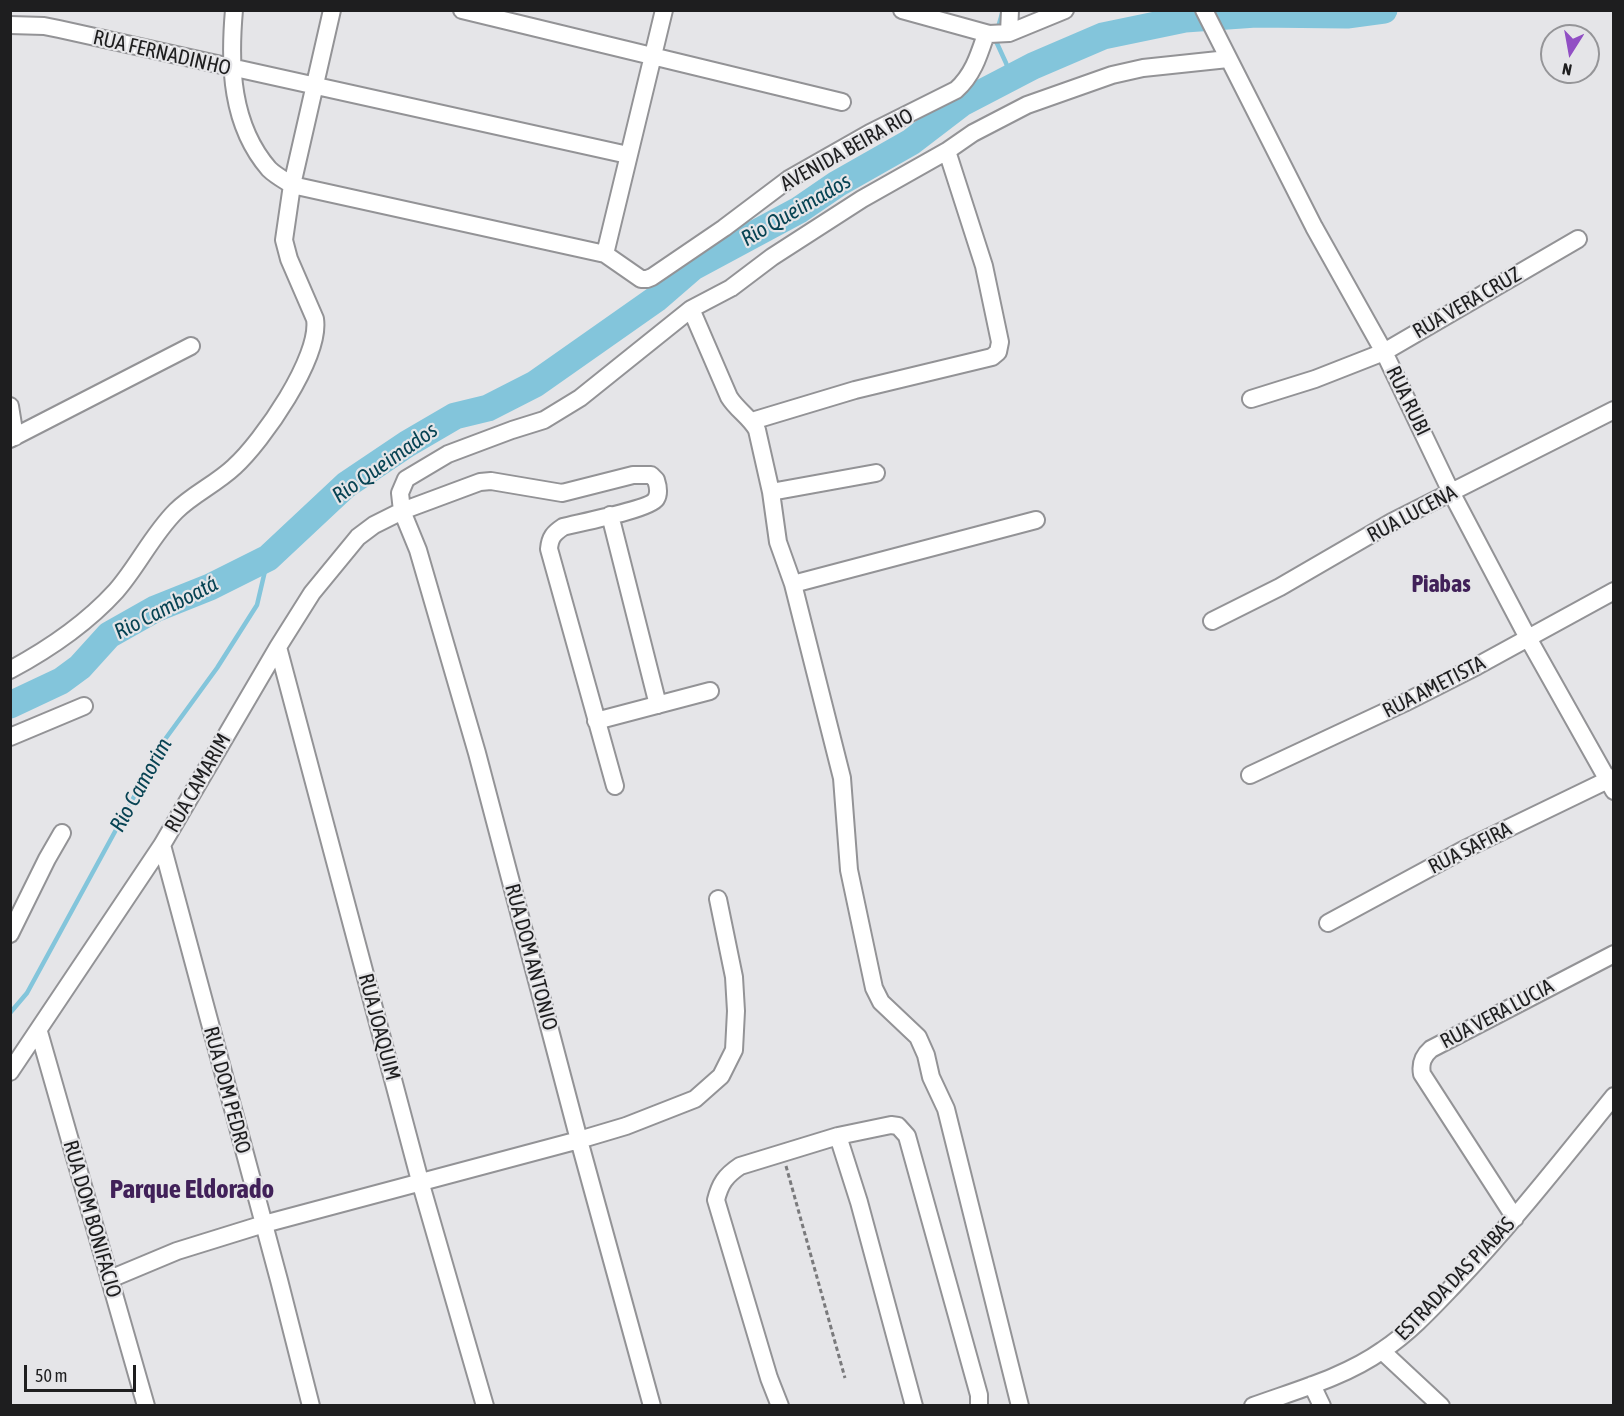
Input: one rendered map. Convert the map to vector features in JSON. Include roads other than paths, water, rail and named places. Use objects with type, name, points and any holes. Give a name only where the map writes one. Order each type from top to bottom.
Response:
[{"type":"street","points":[[234,10],[231,68],[237,104],[248,138],[270,170],[292,185],[604,254],[664,10]]},
{"type":"street","points":[[10,670],[78,627],[116,591],[175,512],[233,469],[256,444],[291,392],[314,342],[317,330],[315,319],[289,259],[284,240],[292,185],[332,10]]},
{"type":"street","points":[[462,10],[842,102]]},
{"type":"street","points":[[902,10],[996,34],[1065,10]]},
{"type":"street","points":[[996,34],[1010,10]]},
{"type":"street","name":"RUA RUBI","points":[[1204,10],[1314,227],[1384,352],[1451,492],[1528,638],[1612,783]]},
{"type":"street","name":"RUA FERNADINHO","points":[[10,25],[59,29],[628,155]]},
{"type":"street","name":"AVENIDA BEIRA RIO","points":[[604,254],[635,277],[647,279],[652,277],[724,228],[798,173],[870,133],[956,90],[963,84],[996,34]]},
{"type":"street","points":[[402,511],[400,493],[406,479],[448,454],[512,429],[544,420],[580,398],[691,309],[731,288],[772,257],[862,199],[947,151],[973,133],[1027,105],[1084,84],[1143,68],[1224,52]]},
{"type":"street","points":[[752,421],[855,390],[992,357],[999,352],[1000,342],[984,266],[947,151]]},
{"type":"street","name":"RUA VERA CRUZ","points":[[1251,399],[1315,379],[1384,352],[1578,238]]},
{"type":"street","points":[[691,309],[729,397],[736,408],[752,421],[757,430],[771,492],[778,542],[794,584],[842,778],[849,870],[874,988],[881,1002],[918,1037],[926,1055],[931,1077],[946,1109],[1020,1406]]},
{"type":"street","points":[[10,405],[13,438],[191,346]]},
{"type":"street","name":"RUA LUCENA","points":[[1212,621],[1290,581],[1392,522],[1614,410]]},
{"type":"street","points":[[771,492],[876,473]]},
{"type":"street","name":"RUA CAMARIM","points":[[10,1072],[39,1032],[162,845],[312,593],[348,548],[374,525],[402,511],[486,481],[562,493],[633,475],[651,475],[656,480],[657,498],[654,502],[610,515]]},
{"type":"street","name":"RUA DOM ANTONIO","points":[[402,511],[418,550],[471,731],[652,1406]]},
{"type":"street","points":[[615,786],[549,549],[553,534],[563,527],[610,515],[658,705]]},
{"type":"street","points":[[794,584],[1036,520]]},
{"type":"street","name":"RUA AMETISTA","points":[[1250,775],[1404,703],[1614,591]]},
{"type":"street","name":"RUA JOAQUIM","points":[[278,647],[420,1181],[485,1406]]},
{"type":"street","points":[[596,721],[710,691]]},
{"type":"street","points":[[10,737],[84,706]]},
{"type":"street","name":"RUA SAFIRA","points":[[1328,923],[1463,850],[1612,783]]},
{"type":"street","points":[[10,934],[62,833]]},
{"type":"street","name":"RUA DOM PEDRO","points":[[162,845],[264,1224],[310,1406]]},
{"type":"street","points":[[110,1280],[177,1251],[264,1224],[579,1140],[626,1126],[695,1100],[721,1076],[734,1050],[736,1011],[734,977],[718,899]]},
{"type":"street","name":"RUA VERA LUCIA","points":[[1515,1218],[1422,1074],[1422,1060],[1431,1049],[1614,954]]},
{"type":"street","name":"RUA DOM BONIFACIO","points":[[39,1032],[146,1406]]},
{"type":"street","name":"ESTRADA DAS PIABAS","points":[[1253,1406],[1353,1368],[1382,1351],[1405,1333],[1515,1218],[1614,1096]]},
{"type":"street","points":[[780,1406],[769,1378],[716,1200],[720,1185],[728,1174],[740,1167],[838,1136],[891,1125],[898,1126],[907,1136],[979,1395],[979,1406]]},
{"type":"street","points":[[838,1136],[859,1202],[914,1406]]},
{"type":"street","points":[[1382,1351],[1441,1406]]},
{"type":"street","points":[[1312,1385],[1322,1406]]},
{"type":"waterway","points":[[997,31],[1003,10]]},
{"type":"waterway","name":"Rio Queimados","points":[[10,705],[61,681],[80,667],[109,635],[155,609],[210,587],[268,558],[346,485],[407,444],[455,416],[488,408],[535,384],[656,299],[693,267],[799,210],[837,184],[911,142],[962,103],[1033,66],[1103,36],[1185,19],[1256,14],[1347,15],[1384,10]]},
{"type":"waterway","points":[[995,39],[1011,77]]},
{"type":"waterway","name":"Rio Camorim","points":[[10,1013],[27,993],[166,738],[217,668],[257,605],[268,558]]},
{"type":"district","name":"Piabas","points":[[1441,584]]},
{"type":"district","name":"Parque Eldorado","points":[[192,1189]]},
{"type":"water label","name":"Rio Camboatá","points":[[166,608]]}]
